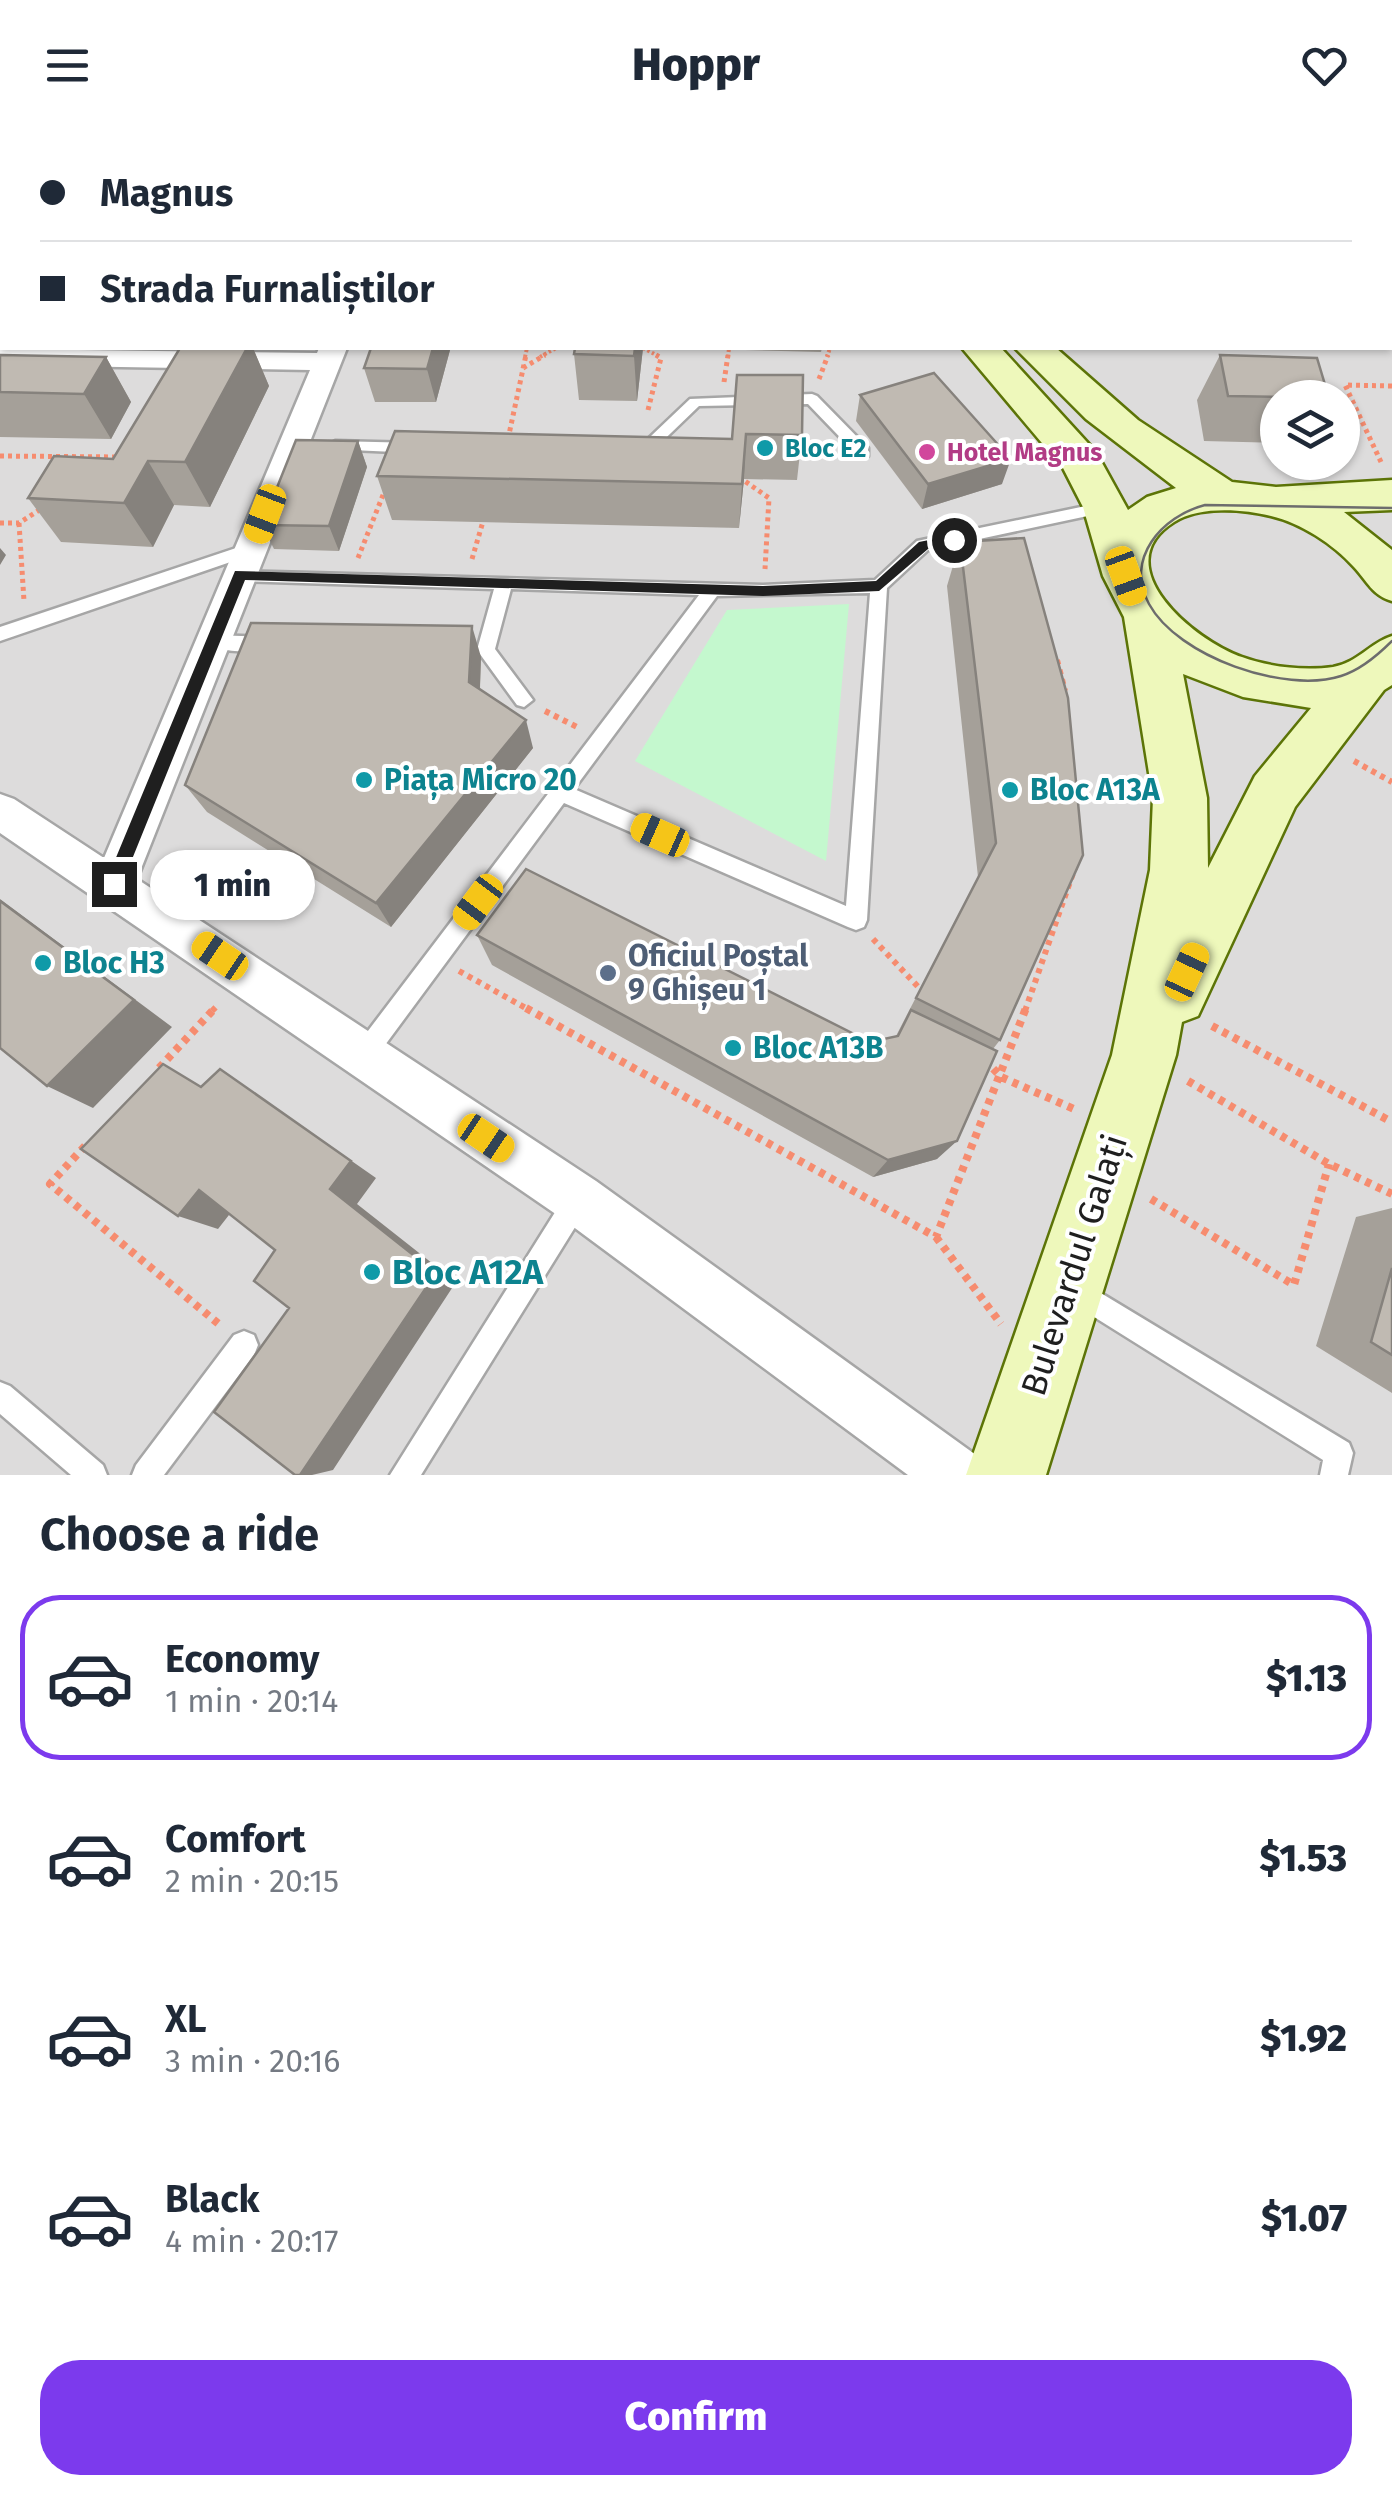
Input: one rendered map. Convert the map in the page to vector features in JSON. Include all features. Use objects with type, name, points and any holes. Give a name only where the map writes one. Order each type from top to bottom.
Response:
[{"type":"main road","name":"Bulevardul Galați","points":[[983,350],[1067,444],[1105,508],[1137,597],[1170,729],[1180,798],[1179,870],[1158,1030]]},
{"type":"main road","points":[[1036,350],[1148,450],[1178,472],[1223,496]]},
{"type":"main road","points":[[1378,666],[1324,688],[1275,686],[1225,672],[1181,648],[1137,597],[1126,550],[1138,527],[1159,510],[1188,499],[1223,496],[1274,501],[1389,483]]},
{"type":"main road","points":[[1274,501],[1324,522],[1362,548],[1392,584]]},
{"type":"main road","name":"Bulevardul Galați","points":[[1006,1475],[1112,1150],[1158,1030],[1274,792],[1378,666]]},
{"type":"street","points":[[0,357],[330,355],[114,884]]},
{"type":"street","points":[[0,811],[578,1199],[956,1475]]},
{"type":"lane","points":[[618,456],[637,457],[695,402],[812,398],[863,452]]},
{"type":"lane","points":[[293,445],[506,450]]},
{"type":"lane","points":[[0,634],[246,562],[350,579],[763,591],[879,586],[924,546],[1105,508]]},
{"type":"lane","points":[[504,584],[476,650],[524,700]]},
{"type":"lane","points":[[562,792],[856,920],[879,586]]},
{"type":"lane","points":[[363,1056],[712,590]]},
{"type":"lane","points":[[212,642],[290,645]]},
{"type":"lane","points":[[404,1475],[578,1199]]},
{"type":"lane","points":[[1066,1285],[1339,1453],[1334,1475]]},
{"type":"lane","points":[[146,1475],[244,1345]]},
{"type":"lane","points":[[0,1396],[94,1475]]},
{"type":"path","points":[[506,450],[526,350]]},
{"type":"path","points":[[522,368],[553,350]]},
{"type":"path","points":[[637,457],[660,358],[646,350]]},
{"type":"path","points":[[1389,483],[1345,385],[1392,386]]},
{"type":"path","points":[[350,579],[401,447]]},
{"type":"path","points":[[0,456],[126,457],[110,466]]},
{"type":"path","points":[[727,469],[769,498],[763,591]]},
{"type":"path","points":[[0,523],[18,523],[49,504]]},
{"type":"path","points":[[464,583],[488,507]]},
{"type":"path","points":[[18,523],[26,626]]},
{"type":"path","points":[[1053,647],[1066,699]]},
{"type":"path","points":[[524,700],[602,740]]},
{"type":"path","points":[[936,1237],[1001,1077],[1080,862],[1079,844]]},
{"type":"path","points":[[856,920],[935,1006]]},
{"type":"path","points":[[155,1072],[247,974]]},
{"type":"path","points":[[495,994],[936,1237],[1038,1374]]},
{"type":"path","points":[[1158,1030],[1392,1122]]},
{"type":"path","points":[[1158,1030],[1329,1164],[1392,1194]]},
{"type":"path","points":[[975,1048],[1001,1077],[1112,1150],[1294,1285],[1329,1164]]},
{"type":"path","points":[[90,1142],[50,1184],[244,1345]]},
{"type":"shaded area","points":[[0,350],[1392,350],[1392,1475],[0,1475]]},
{"type":"green space","points":[[849,604],[826,861],[635,761],[727,610]]},
{"type":"building","points":[[179,350],[246,350],[185,462],[148,461],[124,503],[28,498],[54,456],[113,459]]},
{"type":"building","points":[[370,350],[432,350],[427,369],[364,368]]},
{"type":"building","points":[[575,350],[635,350],[634,356],[574,354]]},
{"type":"building","points":[[0,355],[106,357],[84,394],[0,392]]},
{"type":"building","points":[[1220,355],[1317,358],[1324,380],[1260,380],[1260,397],[1228,396]]},
{"type":"building","points":[[934,373],[1011,459],[928,484],[860,395]]},
{"type":"building","points":[[737,375],[803,375],[802,435],[746,434],[742,484],[377,476],[395,431],[732,439]]},
{"type":"building","points":[[296,440],[358,441],[329,526],[262,525]]},
{"type":"building","name":"Bloc A13A","points":[[1024,538],[1068,698],[1083,855],[1000,1040],[916,998],[996,843],[960,542]]},
{"type":"building","name":"Piața Micro 20","points":[[251,623],[472,626],[469,682],[526,720],[376,903],[185,785]]},
{"type":"building","name":"Bloc A13B","points":[[526,869],[870,1042],[898,1036],[911,1010],[997,1051],[957,1141],[888,1160],[477,935]]},
{"type":"building","name":"Bloc H3","points":[[0,901],[134,1000],[47,1086],[0,1048]]},
{"type":"building","name":"Bloc A12A","points":[[163,1064],[201,1087],[220,1069],[351,1161],[330,1189],[436,1273],[300,1475],[214,1412],[289,1308],[254,1281],[275,1250],[199,1190],[178,1216],[81,1149]]},
{"type":"building","points":[[1392,1268],[1392,1355],[1371,1342]]},
{"type":"tram line","points":[[1392,508],[1205,505],[1162,529],[1144,556],[1141,571],[1149,604],[1163,623],[1208,655],[1263,675],[1291,680],[1341,676],[1362,666],[1392,641]]},
{"type":"place","name":"Bloc E2","points":[[765,448]]},
{"type":"place","name":"Hotel Magnus","points":[[927,452]]},
{"type":"place","name":"Piața Micro 20","points":[[364,780]]},
{"type":"place","name":"Bloc A13A","points":[[1010,790]]},
{"type":"place","name":"Bloc H3","points":[[43,963]]},
{"type":"place","name":"Oficiul Poștal 9 Ghișeu 1","points":[[608,973]]},
{"type":"place","name":"Bloc A13B","points":[[733,1048]]},
{"type":"place","name":"Bloc A12A","points":[[372,1272]]},
{"type":"route","points":[[114,884],[240,575],[763,591],[879,586],[924,546],[954,540]]}]
